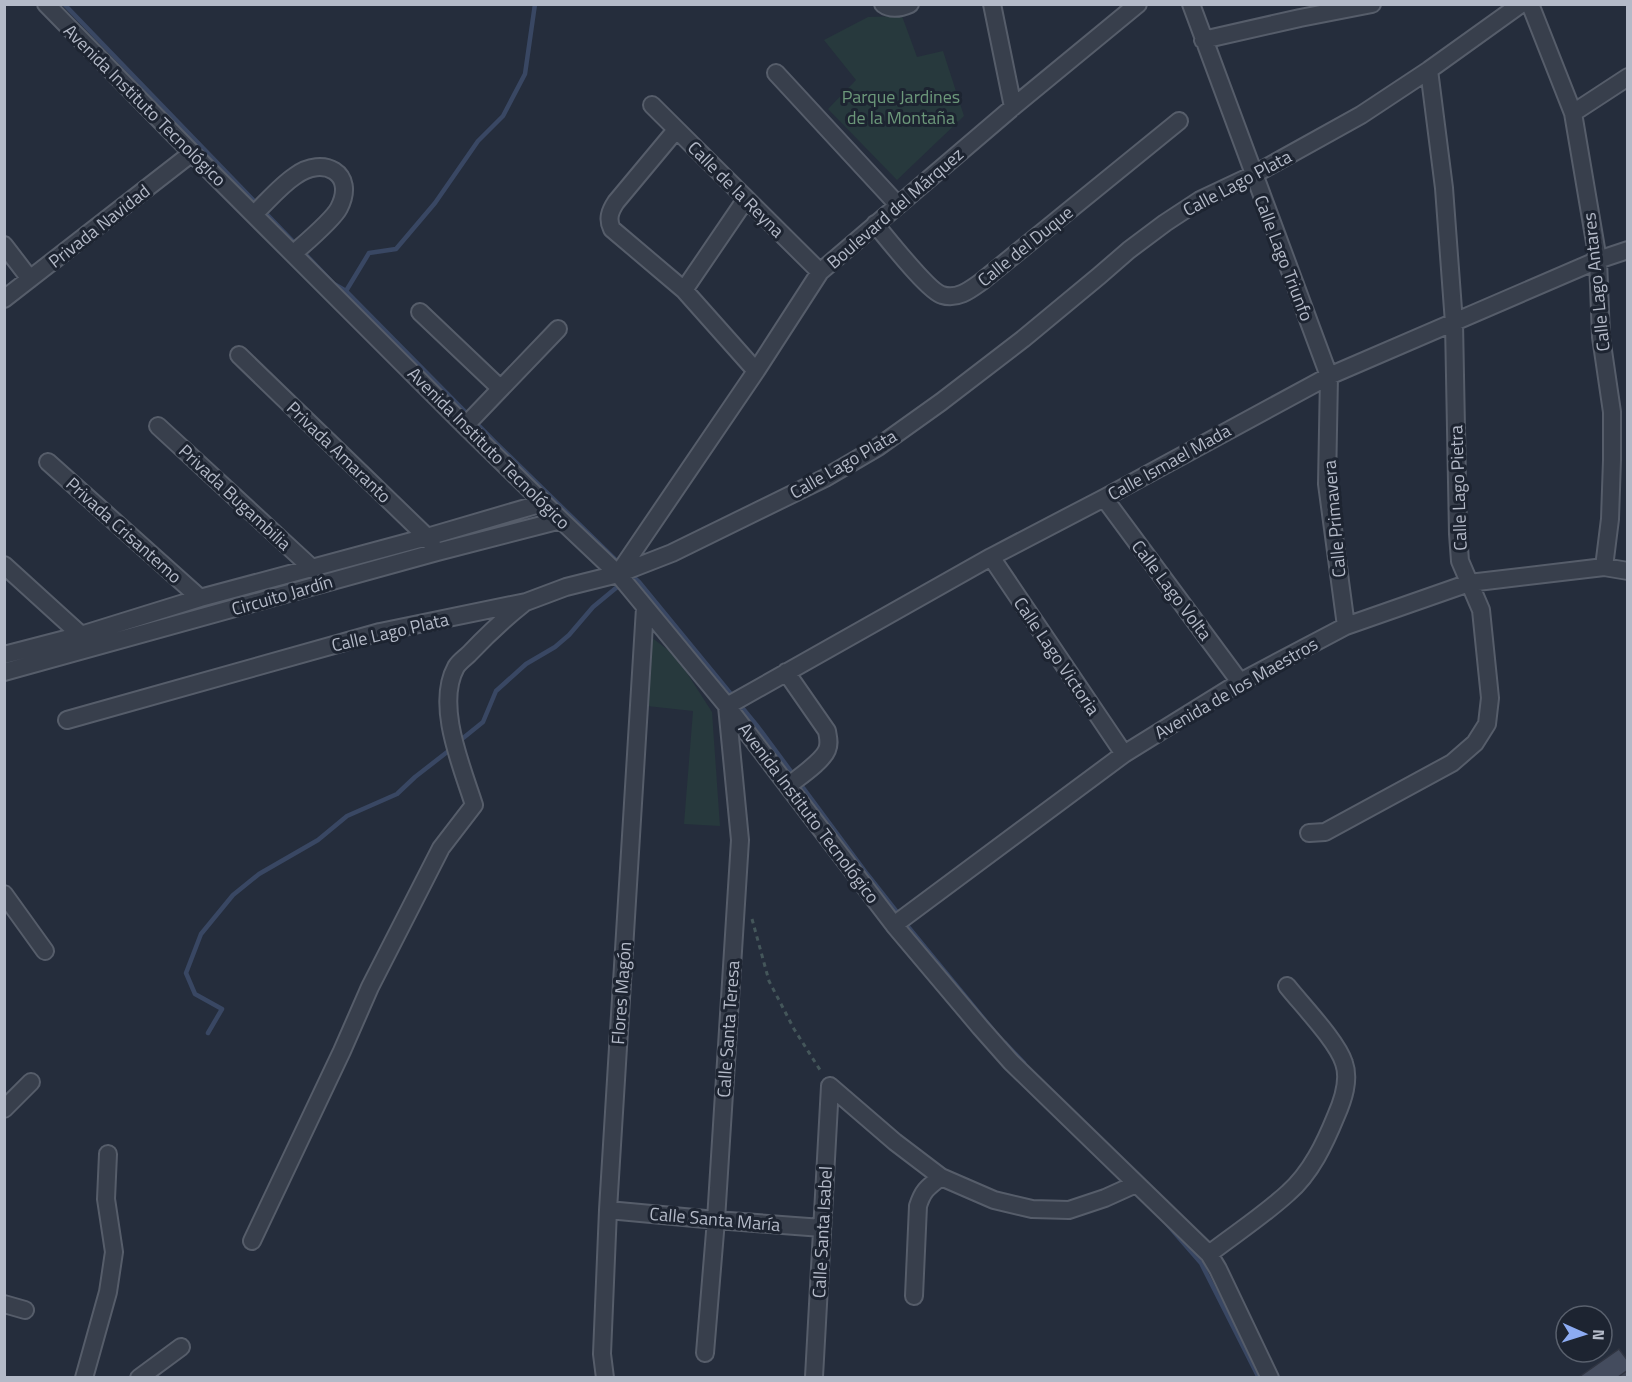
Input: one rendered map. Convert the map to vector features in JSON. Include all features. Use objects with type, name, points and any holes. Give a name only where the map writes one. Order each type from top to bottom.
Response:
[{"type":"street","name":"Avenida Instituto Tecnológico","points":[[46,4],[465,426],[618,574],[727,706],[894,925],[980,1028],[1011,1062],[1209,1254],[1270,1377]]},
{"type":"street","points":[[882,4],[894,8],[910,4]]},
{"type":"street","points":[[992,4],[1013,107]]},
{"type":"street","name":"Boulevard del Márquez","points":[[618,574],[756,371],[820,272],[1138,4]]},
{"type":"street","name":"Calle Lago Triunfo","points":[[1191,4],[1329,376]]},
{"type":"street","points":[[1203,40],[1300,11],[1372,4]]},
{"type":"street","name":"Calle Lago Plata","points":[[67,720],[380,632],[526,602],[566,587],[618,574],[682,548],[825,478],[878,447],[941,402],[1165,223],[1200,200],[1253,175],[1361,115],[1521,4]]},
{"type":"street","name":"Calle Lago Antares","points":[[1530,4],[1573,113],[1598,260],[1601,337],[1612,412],[1610,519],[1604,567]]},
{"type":"street","name":"Calle Lago Pietra","points":[[1309,833],[1325,832],[1452,763],[1475,743],[1487,724],[1490,698],[1481,610],[1460,561],[1454,323],[1444,188],[1429,70]]},
{"type":"street","points":[[776,73],[898,205]]},
{"type":"street","points":[[1573,113],[1628,77]]},
{"type":"street","name":"Calle de la Reyna","points":[[652,105],[820,272]]},
{"type":"street","name":"Calle del Duque","points":[[875,224],[929,287],[942,295],[955,296],[967,292],[1179,121]]},
{"type":"street","points":[[676,130],[611,210],[609,219],[612,229],[684,290],[756,371]]},
{"type":"street","name":"Privada Navidad","points":[[4,299],[192,153]]},
{"type":"street","points":[[254,214],[296,175],[314,166],[332,168],[339,175],[345,185],[343,199],[338,210],[293,254]]},
{"type":"street","points":[[684,290],[746,199]]},
{"type":"street","points":[[4,245],[30,279]]},
{"type":"street","name":"Calle Ismael Mada","points":[[727,706],[991,557],[1329,376],[1598,260],[1628,250]]},
{"type":"street","points":[[420,312],[500,388]]},
{"type":"street","points":[[465,426],[558,329]]},
{"type":"street","name":"Privada Amaranto","points":[[239,355],[428,537],[437,552]]},
{"type":"street","name":"Calle Primavera","points":[[1329,376],[1327,484],[1346,626]]},
{"type":"street","name":"Privada Bugambilia","points":[[158,426],[313,569]]},
{"type":"street","name":"Privada Crisantemo","points":[[48,462],[200,598]]},
{"type":"street","name":"Calle Lago Volta","points":[[1104,498],[1240,682]]},
{"type":"street","name":"Circuito Jardín","points":[[4,655],[543,503]]},
{"type":"street","name":"Circuito Jardín","points":[[4,672],[561,520]]},
{"type":"street","name":"Calle Lago Victoria","points":[[991,557],[1124,754]]},
{"type":"street","points":[[4,565],[81,635]]},
{"type":"street","name":"Avenida de los Maestros","points":[[894,925],[1124,754],[1240,682],[1346,626],[1469,583],[1604,567],[1628,570]]},
{"type":"street","points":[[252,1241],[370,987],[441,848],[474,805],[457,752],[448,713],[448,692],[456,667],[502,620],[526,602]]},
{"type":"street","name":"Flores Magón","points":[[604,1377],[602,1354],[608,1210],[645,608]]},
{"type":"street","points":[[786,672],[827,731],[829,742],[826,752],[788,786]]},
{"type":"street","name":"Calle Santa Teresa","points":[[705,1353],[716,1220],[740,840],[727,706]]},
{"type":"street","points":[[4,894],[45,951]]},
{"type":"street","points":[[1209,1254],[1290,1192],[1308,1170],[1328,1137],[1341,1104],[1347,1081],[1344,1063],[1328,1037],[1287,986]]},
{"type":"street","points":[[4,1109],[31,1082]]},
{"type":"street","points":[[830,1086],[895,1142],[941,1177],[994,1200],[1032,1209],[1069,1210],[1105,1198],[1136,1184]]},
{"type":"street","name":"Calle Santa Isabel","points":[[814,1377],[830,1086]]},
{"type":"street","points":[[84,1377],[108,1292],[114,1252],[106,1199],[108,1154]]},
{"type":"street","points":[[914,1296],[918,1206],[927,1187],[941,1177]]},
{"type":"street","name":"Calle Santa María","points":[[608,1210],[822,1228]]},
{"type":"street","points":[[4,1304],[25,1310]]},
{"type":"street","points":[[139,1377],[182,1347]]},
{"type":"path","points":[[752,918],[770,981],[794,1029],[830,1086]]},
{"type":"green space","name":"Parque Jardines de la Montaña","points":[[902,16],[917,57],[943,51],[964,116],[897,180],[828,109],[856,80],[824,40],[868,17]]},
{"type":"green space","points":[[651,637],[676,656],[712,712],[720,826],[684,824],[693,711],[647,706]]},
{"type":"building","points":[[1619,1349],[1628,1361],[1628,1370],[1618,1377],[1579,1377],[1598,1364],[1614,1364],[1614,1352]]},
{"type":"waterway","points":[[64,4],[334,284],[346,291],[497,444],[620,564]]},
{"type":"waterway","points":[[346,291],[369,253],[396,249],[435,203],[478,141],[503,116],[525,74],[535,4]]},
{"type":"waterway","points":[[630,574],[758,727],[900,916]]},
{"type":"waterway","points":[[457,743],[483,722],[496,691],[526,664],[555,647],[569,635],[593,607],[622,583]]},
{"type":"waterway","points":[[208,1033],[222,1009],[195,994],[186,973],[201,934],[233,895],[259,874],[318,840],[347,816],[397,794],[451,749]]},
{"type":"waterway","points":[[905,923],[993,1030]]},
{"type":"waterway","points":[[1005,1043],[1024,1063]]},
{"type":"waterway","points":[[1167,1224],[1201,1263],[1259,1378]]}]
